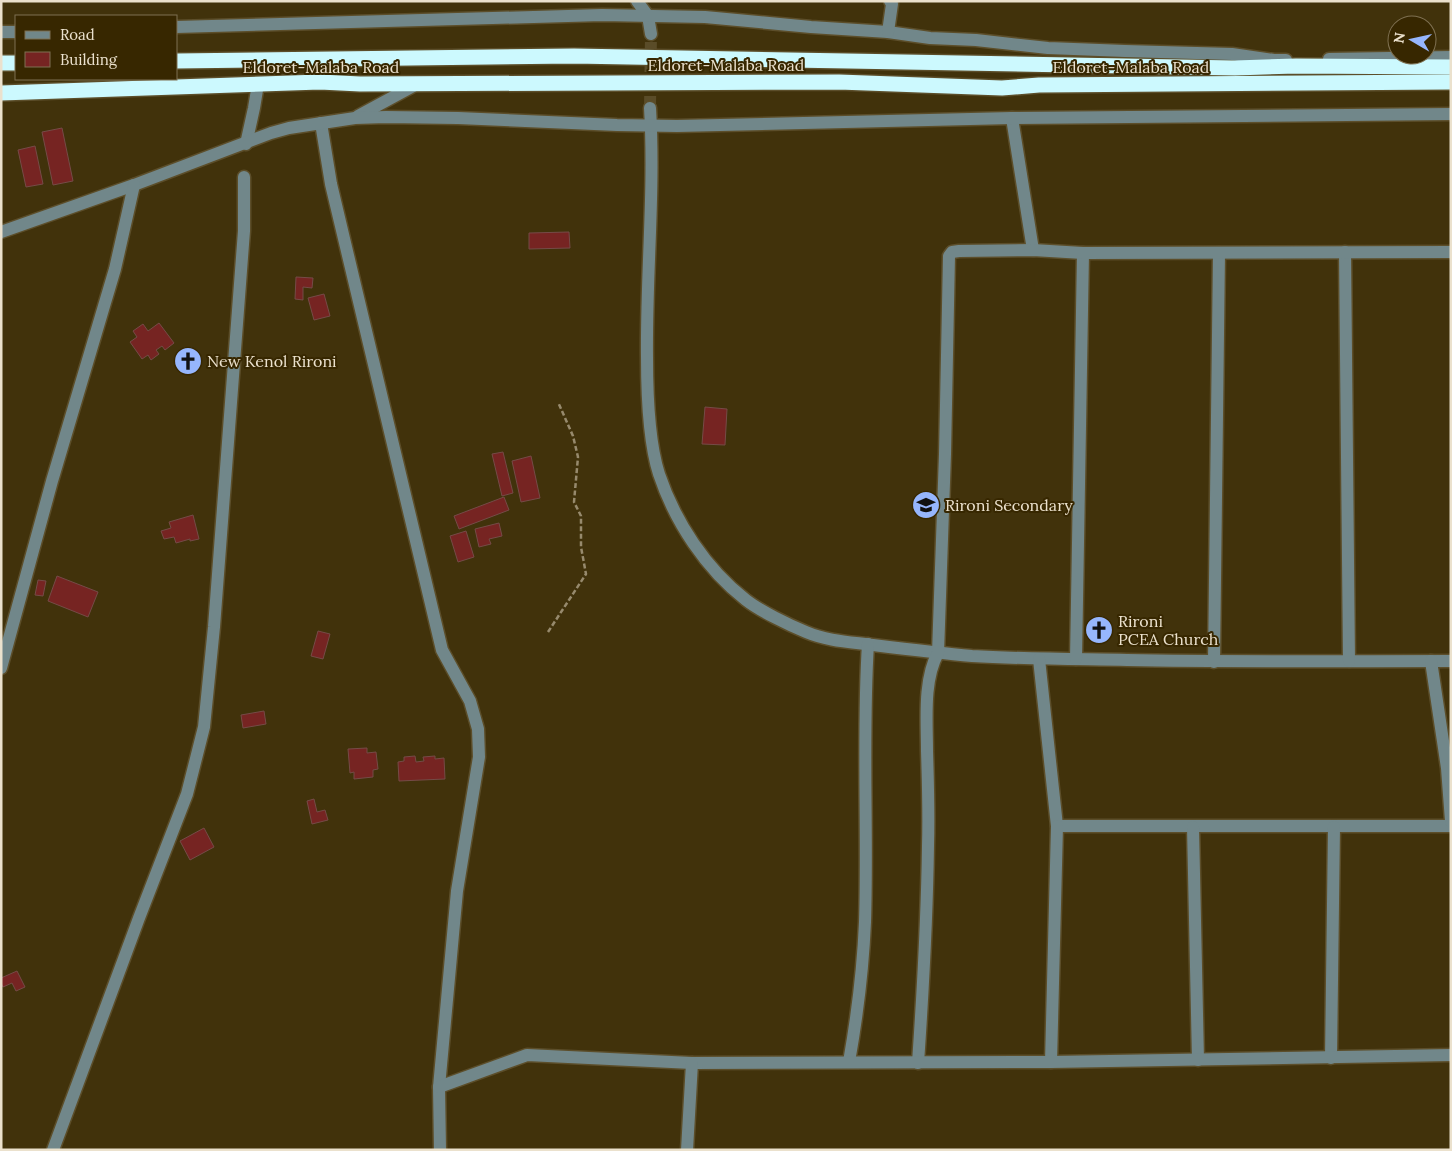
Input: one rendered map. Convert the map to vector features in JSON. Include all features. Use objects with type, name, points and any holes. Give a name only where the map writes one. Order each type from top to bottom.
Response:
[{"type":"highway","name":"Eldoret-Malaba Road","points":[[178,61],[574,56],[1225,68],[1296,66],[1451,67]]},
{"type":"highway","points":[[1,63],[15,63]]},
{"type":"highway","name":"Eldoret-Malaba Road","points":[[1,93],[320,82],[417,84],[839,82],[1002,88],[1039,85],[1451,82]]},
{"type":"street","points":[[637,1],[648,16],[651,34]]},
{"type":"street","points":[[888,32],[892,4],[890,1]]},
{"type":"street","name":"Eldoret-Malaba Road","points":[[178,27],[602,15],[705,17],[888,32],[930,38],[976,40],[1048,48],[1232,54],[1274,60],[1451,57]]},
{"type":"street","points":[[1,32],[15,32]]},
{"type":"street","points":[[246,144],[258,84]]},
{"type":"street","points":[[355,118],[417,84]]},
{"type":"street","points":[[650,108],[652,187],[647,321],[647,383],[653,445],[658,471],[668,498],[691,539],[716,574],[748,602],[809,633],[838,640],[938,653],[1039,659],[1214,662],[1451,661]]},
{"type":"street","points":[[1,232],[246,144],[271,133],[289,128],[355,118],[458,118],[651,126],[1012,118],[1451,114]]},
{"type":"street","points":[[1012,118],[1034,250]]},
{"type":"street","points":[[321,123],[331,184],[442,650],[470,701],[478,729],[479,757],[457,891],[439,1087],[440,1150]]},
{"type":"street","points":[[53,1150],[139,918],[188,794],[204,727],[214,627],[244,231],[244,177]]},
{"type":"street","points":[[1,668],[52,481],[114,270],[134,185]]},
{"type":"street","points":[[918,1062],[927,922],[926,714],[929,678],[938,653],[949,256],[952,252],[959,251],[1034,250],[1083,253],[1451,252]]},
{"type":"street","points":[[1345,252],[1349,661]]},
{"type":"street","points":[[1076,659],[1083,253]]},
{"type":"street","points":[[1214,662],[1220,253]]},
{"type":"street","points":[[849,1062],[856,1024],[865,923],[865,740],[868,644]]},
{"type":"street","points":[[1039,659],[1057,826],[1051,1062]]},
{"type":"street","points":[[1431,661],[1447,768],[1451,821]]},
{"type":"street","points":[[1057,826],[1451,826]]},
{"type":"street","points":[[1331,1058],[1334,826]]},
{"type":"street","points":[[1193,827],[1198,1060]]},
{"type":"street","points":[[439,1087],[527,1055],[692,1063],[1051,1062],[1451,1055]]},
{"type":"street","points":[[687,1150],[692,1063]]},
{"type":"path","points":[[548,632],[586,574],[581,547],[582,516],[574,502],[578,457],[574,436],[558,402]]},
{"type":"building","points":[[62,128],[73,181],[53,185],[42,132]]},
{"type":"building","points":[[35,146],[43,184],[26,187],[18,150]]},
{"type":"building","points":[[569,232],[570,248],[529,249],[529,233]]},
{"type":"building","points":[[296,277],[313,278],[312,288],[303,287],[303,300],[295,299]]},
{"type":"building","points":[[324,294],[330,316],[314,320],[308,298]]},
{"type":"building","points":[[159,323],[174,343],[165,350],[162,346],[156,350],[159,354],[151,360],[148,355],[142,359],[130,342],[137,337],[133,331],[143,324],[148,331]]},
{"type":"building","points":[[705,407],[727,409],[725,445],[702,444]]},
{"type":"building","points":[[503,452],[513,493],[502,496],[492,454]]},
{"type":"building","points":[[531,456],[540,498],[521,502],[512,461]]},
{"type":"building","points":[[504,497],[509,510],[459,529],[454,516]]},
{"type":"building","points":[[193,515],[199,539],[190,541],[190,539],[176,543],[174,537],[164,539],[161,531],[171,528],[169,522]]},
{"type":"building","points":[[499,523],[502,536],[489,539],[491,544],[479,547],[475,529]]},
{"type":"building","points":[[466,531],[474,557],[458,562],[450,536]]},
{"type":"building","points":[[57,576],[98,592],[88,617],[48,601]]},
{"type":"building","points":[[38,580],[46,581],[43,596],[35,595]]},
{"type":"building","points":[[318,631],[330,634],[323,659],[311,656]]},
{"type":"building","points":[[264,711],[266,724],[243,728],[241,715]]},
{"type":"building","points":[[367,748],[367,753],[376,752],[378,769],[373,770],[373,777],[354,779],[354,772],[350,773],[348,749]]},
{"type":"building","points":[[415,756],[416,762],[424,761],[423,757],[435,756],[435,759],[444,758],[445,779],[399,781],[398,762],[404,761],[404,757]]},
{"type":"building","points":[[314,799],[317,812],[325,810],[328,820],[312,824],[307,801]]},
{"type":"building","points":[[204,828],[214,847],[190,860],[180,841]]},
{"type":"building","points":[[17,971],[25,987],[16,991],[12,983],[3,987],[1,978]]},
{"type":"tunnel","points":[[650,108],[651,34]]},
{"type":"place","name":"New Kenol Rironi","points":[[188,361]]},
{"type":"place","name":"Rironi Secondary","points":[[926,505]]},
{"type":"place","name":"Rironi PCEA Church","points":[[1099,630]]}]
